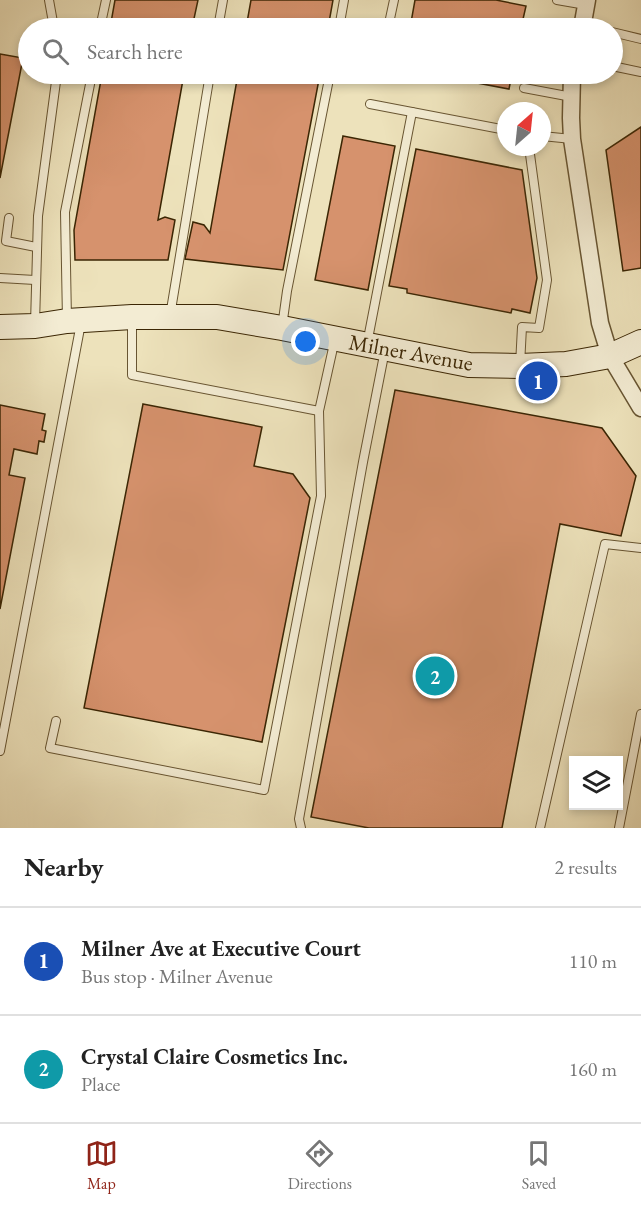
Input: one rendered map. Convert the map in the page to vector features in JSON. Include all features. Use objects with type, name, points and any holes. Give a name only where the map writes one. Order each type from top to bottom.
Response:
[{"type":"main road","name":"Milner Avenue","points":[[0,327],[132,317],[217,317],[469,364],[520,366],[566,364],[610,356],[641,342]]},
{"type":"street","points":[[586,3],[587,18]]},
{"type":"street","points":[[572,84],[572,139],[600,323],[610,356],[641,408]]},
{"type":"lane","points":[[49,0],[52,18]]},
{"type":"lane","points":[[102,18],[106,0]]},
{"type":"lane","points":[[220,18],[223,0]]},
{"type":"lane","points":[[341,18],[344,0]]},
{"type":"lane","points":[[390,18],[394,0]]},
{"type":"lane","points":[[557,0],[586,3]]},
{"type":"lane","points":[[623,35],[641,39]]},
{"type":"lane","points":[[623,68],[641,72]]},
{"type":"lane","points":[[35,326],[38,216],[56,84]]},
{"type":"lane","points":[[0,751],[74,320],[65,212],[90,84]]},
{"type":"lane","points":[[170,317],[208,84]]},
{"type":"lane","points":[[282,328],[289,279],[328,84]]},
{"type":"lane","points":[[524,88],[572,96]]},
{"type":"lane","points":[[370,104],[497,128]]},
{"type":"lane","points":[[301,828],[299,819],[361,474],[376,346],[412,112]]},
{"type":"lane","points":[[551,137],[572,139]]},
{"type":"lane","points":[[520,366],[522,327],[539,328],[548,280],[530,156]]},
{"type":"lane","points":[[9,218],[6,241],[36,247]]},
{"type":"lane","points":[[0,278],[35,280]]},
{"type":"lane","points":[[132,317],[132,375],[319,411]]},
{"type":"lane","points":[[56,721],[51,748],[264,790],[321,496],[319,411],[335,339]]},
{"type":"lane","points":[[540,828],[604,543],[641,548]]},
{"type":"lane","points":[[619,828],[641,714]]},
{"type":"building","points":[[115,0],[198,0],[194,18],[112,18]]},
{"type":"building","points":[[251,0],[333,0],[330,18],[248,18]]},
{"type":"building","points":[[415,0],[496,0],[526,6],[523,18],[412,18]]},
{"type":"building","points":[[0,54],[18,57],[18,84],[0,178]]},
{"type":"building","points":[[100,84],[182,84],[158,220],[165,217],[175,220],[168,260],[75,260],[74,230]]},
{"type":"building","points":[[236,84],[318,84],[283,270],[185,259],[193,222],[204,225],[210,233]]},
{"type":"building","points":[[483,84],[510,84],[509,89]]},
{"type":"building","points":[[641,127],[641,268],[623,271],[606,150]]},
{"type":"building","points":[[343,136],[395,146],[368,290],[315,280]]},
{"type":"building","points":[[416,149],[522,170],[537,278],[530,313],[512,309],[511,313],[407,293],[407,289],[389,286]]},
{"type":"building","points":[[395,390],[602,428],[636,476],[621,536],[560,524],[502,828],[369,828],[311,817]]},
{"type":"building","points":[[143,404],[262,427],[254,466],[293,474],[310,498],[262,742],[84,708]]},
{"type":"building","points":[[0,405],[45,414],[42,430],[46,431],[44,442],[39,441],[37,454],[14,449],[9,475],[25,478],[0,609]]},
{"type":"place","name":"Milner Ave at Executive Court","points":[[538,381]]},
{"type":"place","name":"Crystal Claire Cosmetics Inc.","points":[[435,676]]}]
